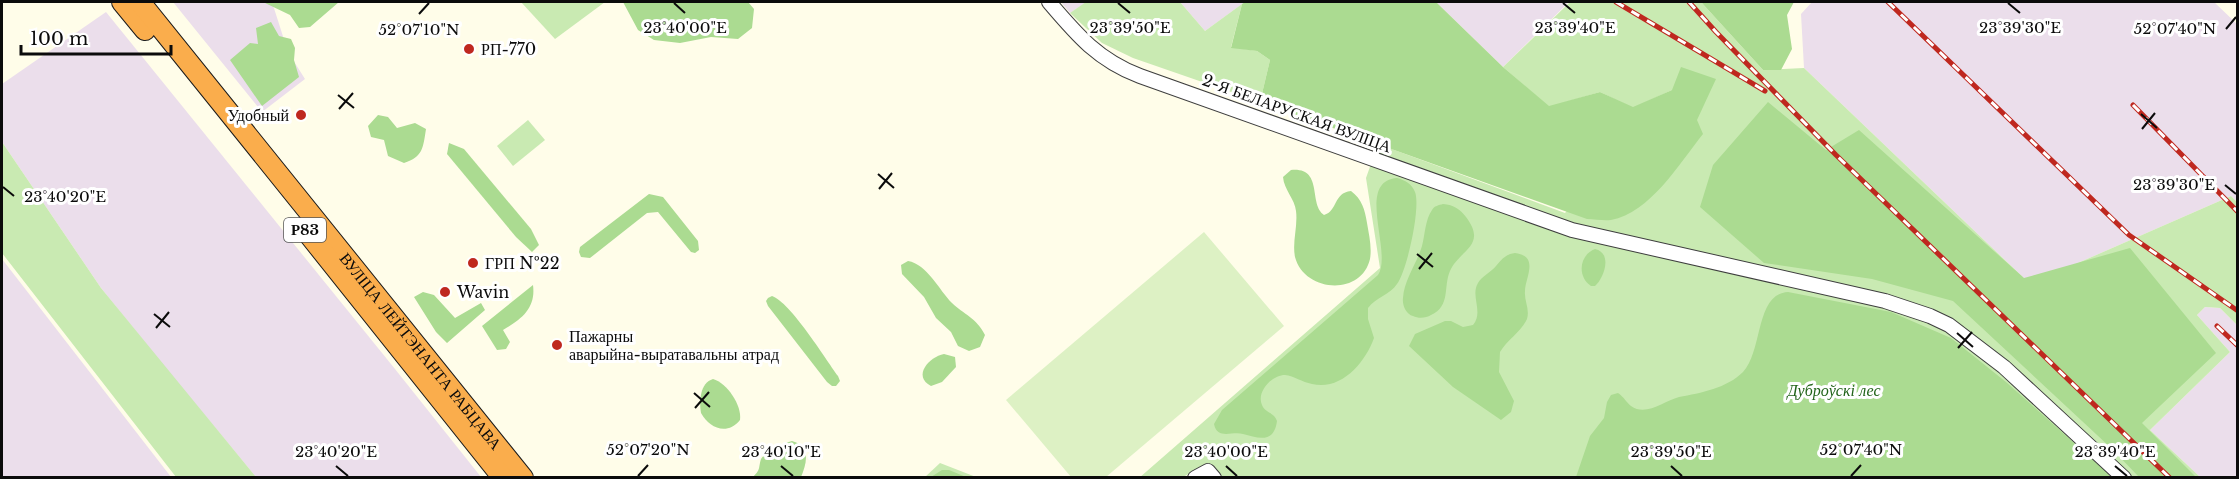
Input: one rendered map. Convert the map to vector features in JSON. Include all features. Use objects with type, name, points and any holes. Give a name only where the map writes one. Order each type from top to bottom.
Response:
[{"type":"highway","name":"ВУЛІЦА ЛЕЙТЭНАНТА РАБЦАВА","points":[[123,2],[503,477]]},
{"type":"highway","name":"ВУЛІЦА ЛЕЙТЭНАНТА РАБЦАВА","points":[[140,2],[523,477]]},
{"type":"street","name":"2-Я БЕЛАРУСКАЯ ВУЛІЦА","points":[[1049,2],[1081,39],[1108,61],[1122,69],[1555,224],[1593,235],[1737,265],[1885,301],[1930,316],[1949,325],[2004,368],[2124,477]]},
{"type":"street","points":[[1195,477],[1211,474]]},
{"type":"shaded area","points":[[173,2],[272,2],[288,52],[305,79],[262,112]]},
{"type":"shaded area","points":[[1061,2],[1087,2],[1070,13]]},
{"type":"shaded area","points":[[1180,2],[1245,2],[1205,31]]},
{"type":"shaded area","points":[[1436,2],[1569,2],[1503,67]]},
{"type":"shaded area","points":[[1812,2],[2214,2],[2237,24],[2237,202],[2231,196],[2030,284],[1804,68],[1801,14]]},
{"type":"shaded area","points":[[106,12],[481,477],[256,477],[101,288],[2,142],[2,84]]},
{"type":"shaded area","points":[[2,259],[171,477],[2,477]]},
{"type":"shaded area","points":[[2205,307],[2220,308],[2237,325],[2237,477],[2200,477],[2150,430],[2230,352],[2197,315]]},
{"type":"green space","points":[[263,2],[339,2],[310,27],[299,28],[290,15]]},
{"type":"green space","points":[[521,2],[605,2],[555,39]]},
{"type":"green space","points":[[623,2],[748,2],[754,9],[752,28],[738,39],[711,37],[680,43],[654,40],[638,30]]},
{"type":"green space","points":[[1086,2],[1180,2],[1205,31],[1242,4],[1231,47],[1257,51],[1270,60],[1260,102],[1133,58],[1102,43],[1070,13]]},
{"type":"green space","points":[[1245,2],[1436,2],[1503,67],[1549,106],[1600,92],[1633,107],[1672,90],[1681,67],[1716,79],[1697,120],[1703,134],[1663,186],[1651,198],[1625,216],[1611,220],[1587,219],[1260,102],[1270,60],[1257,51],[1231,48],[1242,4]]},
{"type":"green space","points":[[1570,2],[1701,2],[1763,70],[1804,68],[2030,284],[2231,196],[2237,202],[2237,325],[2220,308],[2205,307],[2197,315],[2230,352],[2150,430],[2200,477],[1218,478],[1196,470],[1183,477],[1139,478],[1380,268],[1366,178],[1378,144],[1565,213],[1672,90],[1633,108],[1600,92],[1549,107],[1503,67]]},
{"type":"green space","points":[[1701,2],[1794,2],[1787,15],[1792,49],[1781,70],[1763,70]]},
{"type":"green space","points":[[271,22],[279,36],[291,39],[295,48],[294,60],[299,77],[262,106],[230,60],[250,43],[258,44],[256,28]]},
{"type":"green space","points":[[1768,102],[1826,150],[1859,130],[2024,278],[2130,248],[2216,353],[2142,423],[2196,477],[2139,477],[2111,448],[1953,301],[1872,279],[1764,263],[1700,207],[1713,165]]},
{"type":"green space","points":[[378,115],[388,117],[397,128],[415,123],[426,129],[419,155],[404,163],[388,156],[384,140],[371,137],[368,126]]},
{"type":"green space","points":[[528,120],[545,140],[513,166],[497,146]]},
{"type":"green space","points":[[2,142],[101,288],[256,477],[176,477],[2,253]]},
{"type":"green space","points":[[449,143],[464,149],[531,229],[539,245],[532,252],[516,237],[447,154]]},
{"type":"green space","points":[[1291,170],[1308,174],[1312,180],[1319,210],[1324,215],[1332,210],[1338,198],[1345,192],[1351,191],[1360,201],[1366,218],[1371,254],[1365,271],[1356,280],[1345,284],[1320,283],[1300,269],[1294,251],[1295,207],[1283,177]]},
{"type":"green space","points":[[1397,178],[1408,183],[1415,192],[1416,211],[1412,239],[1405,266],[1397,284],[1368,308],[1368,319],[1374,338],[1365,357],[1350,373],[1333,383],[1312,384],[1285,375],[1270,381],[1261,395],[1263,408],[1277,421],[1273,433],[1269,436],[1260,438],[1239,433],[1218,432],[1214,424],[1222,410],[1378,275],[1381,251],[1376,204],[1378,191],[1385,182]]},
{"type":"green space","points":[[649,194],[663,197],[698,241],[699,250],[695,253],[691,252],[658,212],[647,213],[590,258],[581,257],[580,247]]},
{"type":"green space","points":[[1443,204],[1454,206],[1464,214],[1472,227],[1473,241],[1450,271],[1441,307],[1429,316],[1418,318],[1405,309],[1404,291],[1422,246],[1430,214],[1434,208]]},
{"type":"green space","points":[[1204,232],[1284,326],[1106,477],[1071,477],[1006,400]]},
{"type":"green space","points":[[1595,249],[1604,255],[1605,266],[1598,282],[1595,286],[1591,286],[1583,277],[1582,266],[1586,256]]},
{"type":"green space","points":[[1515,253],[1523,255],[1529,263],[1525,291],[1528,315],[1521,328],[1500,352],[1499,372],[1514,401],[1511,412],[1501,420],[1453,387],[1409,346],[1415,334],[1445,321],[1451,321],[1463,327],[1473,325],[1477,315],[1475,293],[1478,283],[1504,257]]},
{"type":"green space","points":[[908,261],[927,272],[952,303],[978,324],[985,335],[980,347],[969,351],[958,346],[951,332],[936,318],[924,297],[902,274],[901,265]]},
{"type":"green space","points":[[533,285],[530,306],[522,317],[503,330],[510,342],[506,349],[497,350],[482,326]]},
{"type":"green space","points":[[423,292],[434,295],[455,318],[481,303],[485,310],[447,343],[436,332],[414,297]]},
{"type":"green space","name":"Дуброўскі лес","points":[[1788,292],[1891,312],[1951,338],[2006,382],[2112,477],[1576,477],[1590,436],[1604,418],[1611,395],[1618,393],[1631,406],[1643,410],[1679,397],[1713,389],[1737,378],[1749,363],[1770,302],[1777,295]]},
{"type":"green space","points":[[772,296],[788,308],[816,344],[838,376],[840,381],[836,386],[827,382],[768,306],[766,301]]},
{"type":"green space","points":[[944,354],[955,357],[956,367],[942,382],[931,386],[925,382],[923,377],[925,367],[933,359]]},
{"type":"green space","points":[[713,379],[728,390],[739,408],[740,420],[730,428],[713,426],[701,413],[700,398],[703,388]]},
{"type":"green space","points":[[792,441],[798,443],[805,451],[806,461],[801,477],[753,477],[766,453]]},
{"type":"green space","points":[[940,463],[976,477],[924,478]]},
{"type":"green space","points":[[942,470],[949,470],[966,477],[931,477]]},
{"type":"railway","points":[[1616,2],[1765,91]]},
{"type":"railway","points":[[1689,2],[1836,155],[2170,478]]},
{"type":"railway","points":[[1888,2],[2129,235],[2238,311]]},
{"type":"railway","points":[[2133,105],[2238,212]]},
{"type":"railway","points":[[2217,326],[2238,346]]},
{"type":"place","name":"РП-770","points":[[469,49]]},
{"type":"place","name":"Удобный","points":[[301,115]]},
{"type":"place","name":"ГРП №22","points":[[473,263]]},
{"type":"place","name":"Wavin","points":[[445,292]]},
{"type":"place","name":"Пажарны аварыйна-выратавальны атрад","points":[[557,345]]}]
